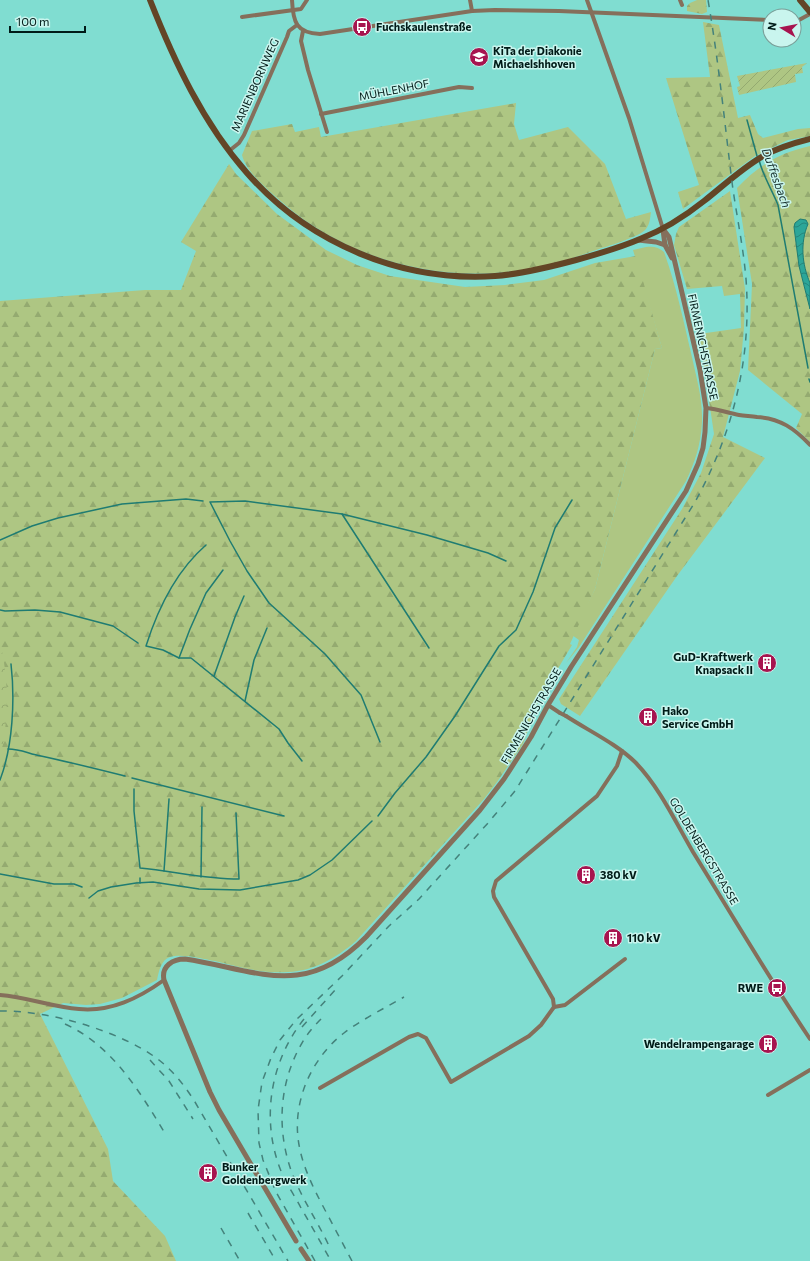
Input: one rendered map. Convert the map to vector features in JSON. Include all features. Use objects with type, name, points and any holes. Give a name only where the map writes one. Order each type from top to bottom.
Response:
[{"type":"main road","points":[[150,0],[186,82],[198,104],[229,151],[248,175],[274,200],[308,227],[351,250],[375,260],[399,267],[428,273],[448,275],[496,276],[517,274],[588,256],[638,240],[663,228],[702,203],[753,162],[791,144],[810,140]]},
{"type":"main road","points":[[800,0],[810,13]]},
{"type":"street","points":[[292,0],[293,18],[303,31],[310,34],[320,34],[472,11],[532,10],[762,20]]},
{"type":"street","points":[[242,17],[301,9],[307,0]]},
{"type":"street","points":[[470,0],[472,11]]},
{"type":"street","name":"FIRMENICHSTRASSE","points":[[587,0],[593,13],[629,118],[663,228],[665,245],[675,263]]},
{"type":"street","points":[[680,0],[682,5]]},
{"type":"street","name":"MARIENBORNWEG","points":[[229,151],[239,143],[244,135],[289,31],[297,25]]},
{"type":"street","points":[[303,31],[301,41],[327,132]]},
{"type":"street","name":"MÜHLENHOF","points":[[321,114],[459,87],[472,88]]},
{"type":"street","name":"FIRMENICHSTRASSE","points":[[164,980],[163,974],[165,968],[168,964],[178,960],[191,960],[258,975],[281,977],[312,972],[328,966],[342,958],[366,937],[494,793],[522,752],[571,667],[686,492],[703,448],[706,408],[704,389],[669,237],[663,228]]},
{"type":"street","points":[[638,240],[656,242],[665,245]]},
{"type":"street","points":[[706,408],[717,408],[738,415],[772,419],[783,422],[810,445]]},
{"type":"street","name":"GOLDENBERGSTRASSE","points":[[548,705],[622,751],[636,763],[656,790],[770,978],[810,1039]]},
{"type":"street","points":[[320,1088],[410,1036],[418,1034],[426,1038],[452,1082],[528,1036],[541,1025],[554,1007],[553,999],[494,897],[494,886],[496,881],[597,796],[616,766],[622,751]]},
{"type":"street","points":[[554,1007],[565,1005],[625,959]]},
{"type":"street","points":[[0,995],[90,1010],[103,1008],[129,1000],[143,994],[164,980],[210,1092],[219,1110],[296,1241]]},
{"type":"street","points":[[768,1095],[810,1070]]},
{"type":"street","points":[[301,1249],[309,1261]]},
{"type":"green space","points":[[697,0],[706,0],[707,12],[702,14],[687,11],[687,6]]},
{"type":"green space","points":[[703,22],[719,25],[738,118],[750,115],[758,134],[763,138],[798,129],[810,128],[810,136],[788,140],[755,156],[683,209],[678,192],[699,185],[666,78],[710,77]]},
{"type":"green space","points":[[807,63],[802,67],[803,73],[795,74],[796,82],[739,95],[737,87],[740,86],[737,76]]},
{"type":"green space","points":[[516,103],[514,124],[519,140],[568,127],[605,164],[626,219],[651,212],[646,229],[632,238],[589,253],[557,262],[514,271],[452,273],[421,269],[362,251],[334,238],[307,222],[283,203],[253,175],[242,155],[252,131],[292,124],[295,132],[319,127],[321,137]]},
{"type":"green space","points":[[810,146],[810,283],[805,268],[802,249],[803,237],[808,224],[794,227],[799,266],[810,309],[810,442],[796,428],[802,414],[748,370],[752,284],[737,188],[753,173],[770,161],[789,152]]},
{"type":"green space","points":[[229,164],[236,174],[277,214],[326,250],[357,265],[390,276],[465,287],[505,285],[544,280],[595,263],[636,256],[662,348],[655,349],[595,589],[570,644],[572,645],[538,702],[523,744],[484,799],[356,941],[333,958],[316,966],[288,972],[260,971],[192,957],[170,957],[162,963],[157,980],[122,998],[100,1004],[86,1005],[63,1003],[40,1014],[108,1149],[113,1181],[165,1236],[176,1261],[0,1261],[0,301],[145,290],[181,290],[196,251],[181,242]]},
{"type":"green space","points":[[730,191],[745,289],[744,328],[740,371],[723,437],[765,458],[677,576],[580,716],[561,704],[559,699],[682,509],[701,473],[714,434],[699,334],[741,328],[740,294],[724,296],[722,286],[687,289],[674,245],[679,227]]},
{"type":"green space","points":[[646,247],[656,247],[664,252],[672,277],[700,396],[702,422],[699,445],[695,460],[686,481],[579,647],[566,663],[577,647],[579,640],[572,635],[595,589],[655,349],[662,348],[633,250]]},
{"type":"green space","points":[[0,643],[5,670],[7,700],[5,730],[0,757]]},
{"type":"water","points":[[800,219],[806,220],[808,224],[805,231],[803,254],[805,268],[810,283],[810,309],[799,266],[794,227],[795,223]]},
{"type":"waterway","name":"Duffesbach","points":[[747,120],[757,156]]},
{"type":"waterway","name":"Duffesbach","points":[[759,160],[778,205],[808,368]]},
{"type":"waterway","points":[[0,540],[32,526],[58,518],[122,504],[186,499],[203,501]]},
{"type":"waterway","points":[[378,816],[395,793],[426,757],[455,716],[499,646],[516,630],[533,592],[555,528],[572,500]]},
{"type":"waterway","points":[[380,742],[361,695],[325,654],[269,603],[247,571],[210,502],[245,501],[342,514],[427,535],[488,553],[506,561]]},
{"type":"waterway","points":[[342,514],[429,648]]},
{"type":"waterway","points":[[206,545],[186,566],[169,591],[156,618],[146,646],[163,650],[179,658],[191,658],[279,729],[302,761]]},
{"type":"waterway","points":[[179,658],[206,593],[223,570]]},
{"type":"waterway","points":[[214,676],[244,596]]},
{"type":"waterway","points":[[0,610],[60,612],[113,626],[138,643]]},
{"type":"waterway","points":[[245,701],[254,660],[267,628]]},
{"type":"waterway","points":[[0,780],[8,752],[12,722],[13,692],[11,664]]},
{"type":"waterway","points":[[8,749],[125,776]]},
{"type":"waterway","points":[[132,778],[284,816]]},
{"type":"waterway","points":[[134,789],[134,811],[140,868],[214,878],[239,879],[236,813]]},
{"type":"waterway","points":[[164,871],[169,799]]},
{"type":"waterway","points":[[201,877],[202,807]]},
{"type":"waterway","points":[[89,898],[98,891],[111,887],[136,883],[153,882],[199,889],[240,890],[298,880],[310,875],[332,860],[372,821]]},
{"type":"waterway","points":[[0,874],[54,884],[74,884],[82,887]]},
{"type":"waterway","points":[[140,878],[140,883]]},
{"type":"railway","points":[[315,1261],[276,1192],[263,1160],[259,1143],[258,1110],[262,1082],[271,1058],[280,1040],[296,1020],[342,976],[389,926],[419,899],[515,791],[695,502],[720,449],[729,422],[743,366],[746,337],[746,279],[708,0]]},
{"type":"railway","points":[[302,1027],[335,990]]},
{"type":"railway","points":[[352,1261],[317,1194],[304,1164],[298,1133],[300,1101],[306,1083],[313,1069],[332,1044],[358,1023],[404,997]]},
{"type":"railway","points":[[0,1011],[40,1014],[61,1018],[105,1031],[143,1050],[170,1069],[195,1102],[288,1261]]},
{"type":"railway","points":[[304,1019],[282,1056],[276,1075],[270,1117],[272,1138],[276,1158],[284,1178],[331,1261]]},
{"type":"railway","points":[[321,1019],[306,1036],[294,1059],[288,1075],[282,1109],[282,1127],[284,1144],[294,1178],[330,1248]]},
{"type":"railway","points":[[65,1024],[82,1033],[111,1057],[135,1087],[166,1135]]},
{"type":"railway","points":[[150,1060],[169,1081],[193,1119]]},
{"type":"railway","points":[[248,1213],[276,1261]]},
{"type":"railway","points":[[221,1228],[240,1261]]},
{"type":"place","name":"Fuchskaulenstraße","points":[[362,27]]},
{"type":"place","name":"KiTa der Diakonie Michaelshhoven","points":[[479,57]]},
{"type":"place","name":"GuD-Kraftwerk Knapsack II","points":[[767,663]]},
{"type":"place","name":"Hako Service GmbH","points":[[648,717]]},
{"type":"place","name":"380 kV","points":[[586,875]]},
{"type":"place","name":"110 kV","points":[[613,938]]},
{"type":"place","name":"RWE","points":[[777,988]]},
{"type":"place","name":"Wendelrampengarage","points":[[768,1044]]},
{"type":"place","name":"Bunker Goldenbergwerk","points":[[208,1173]]}]
